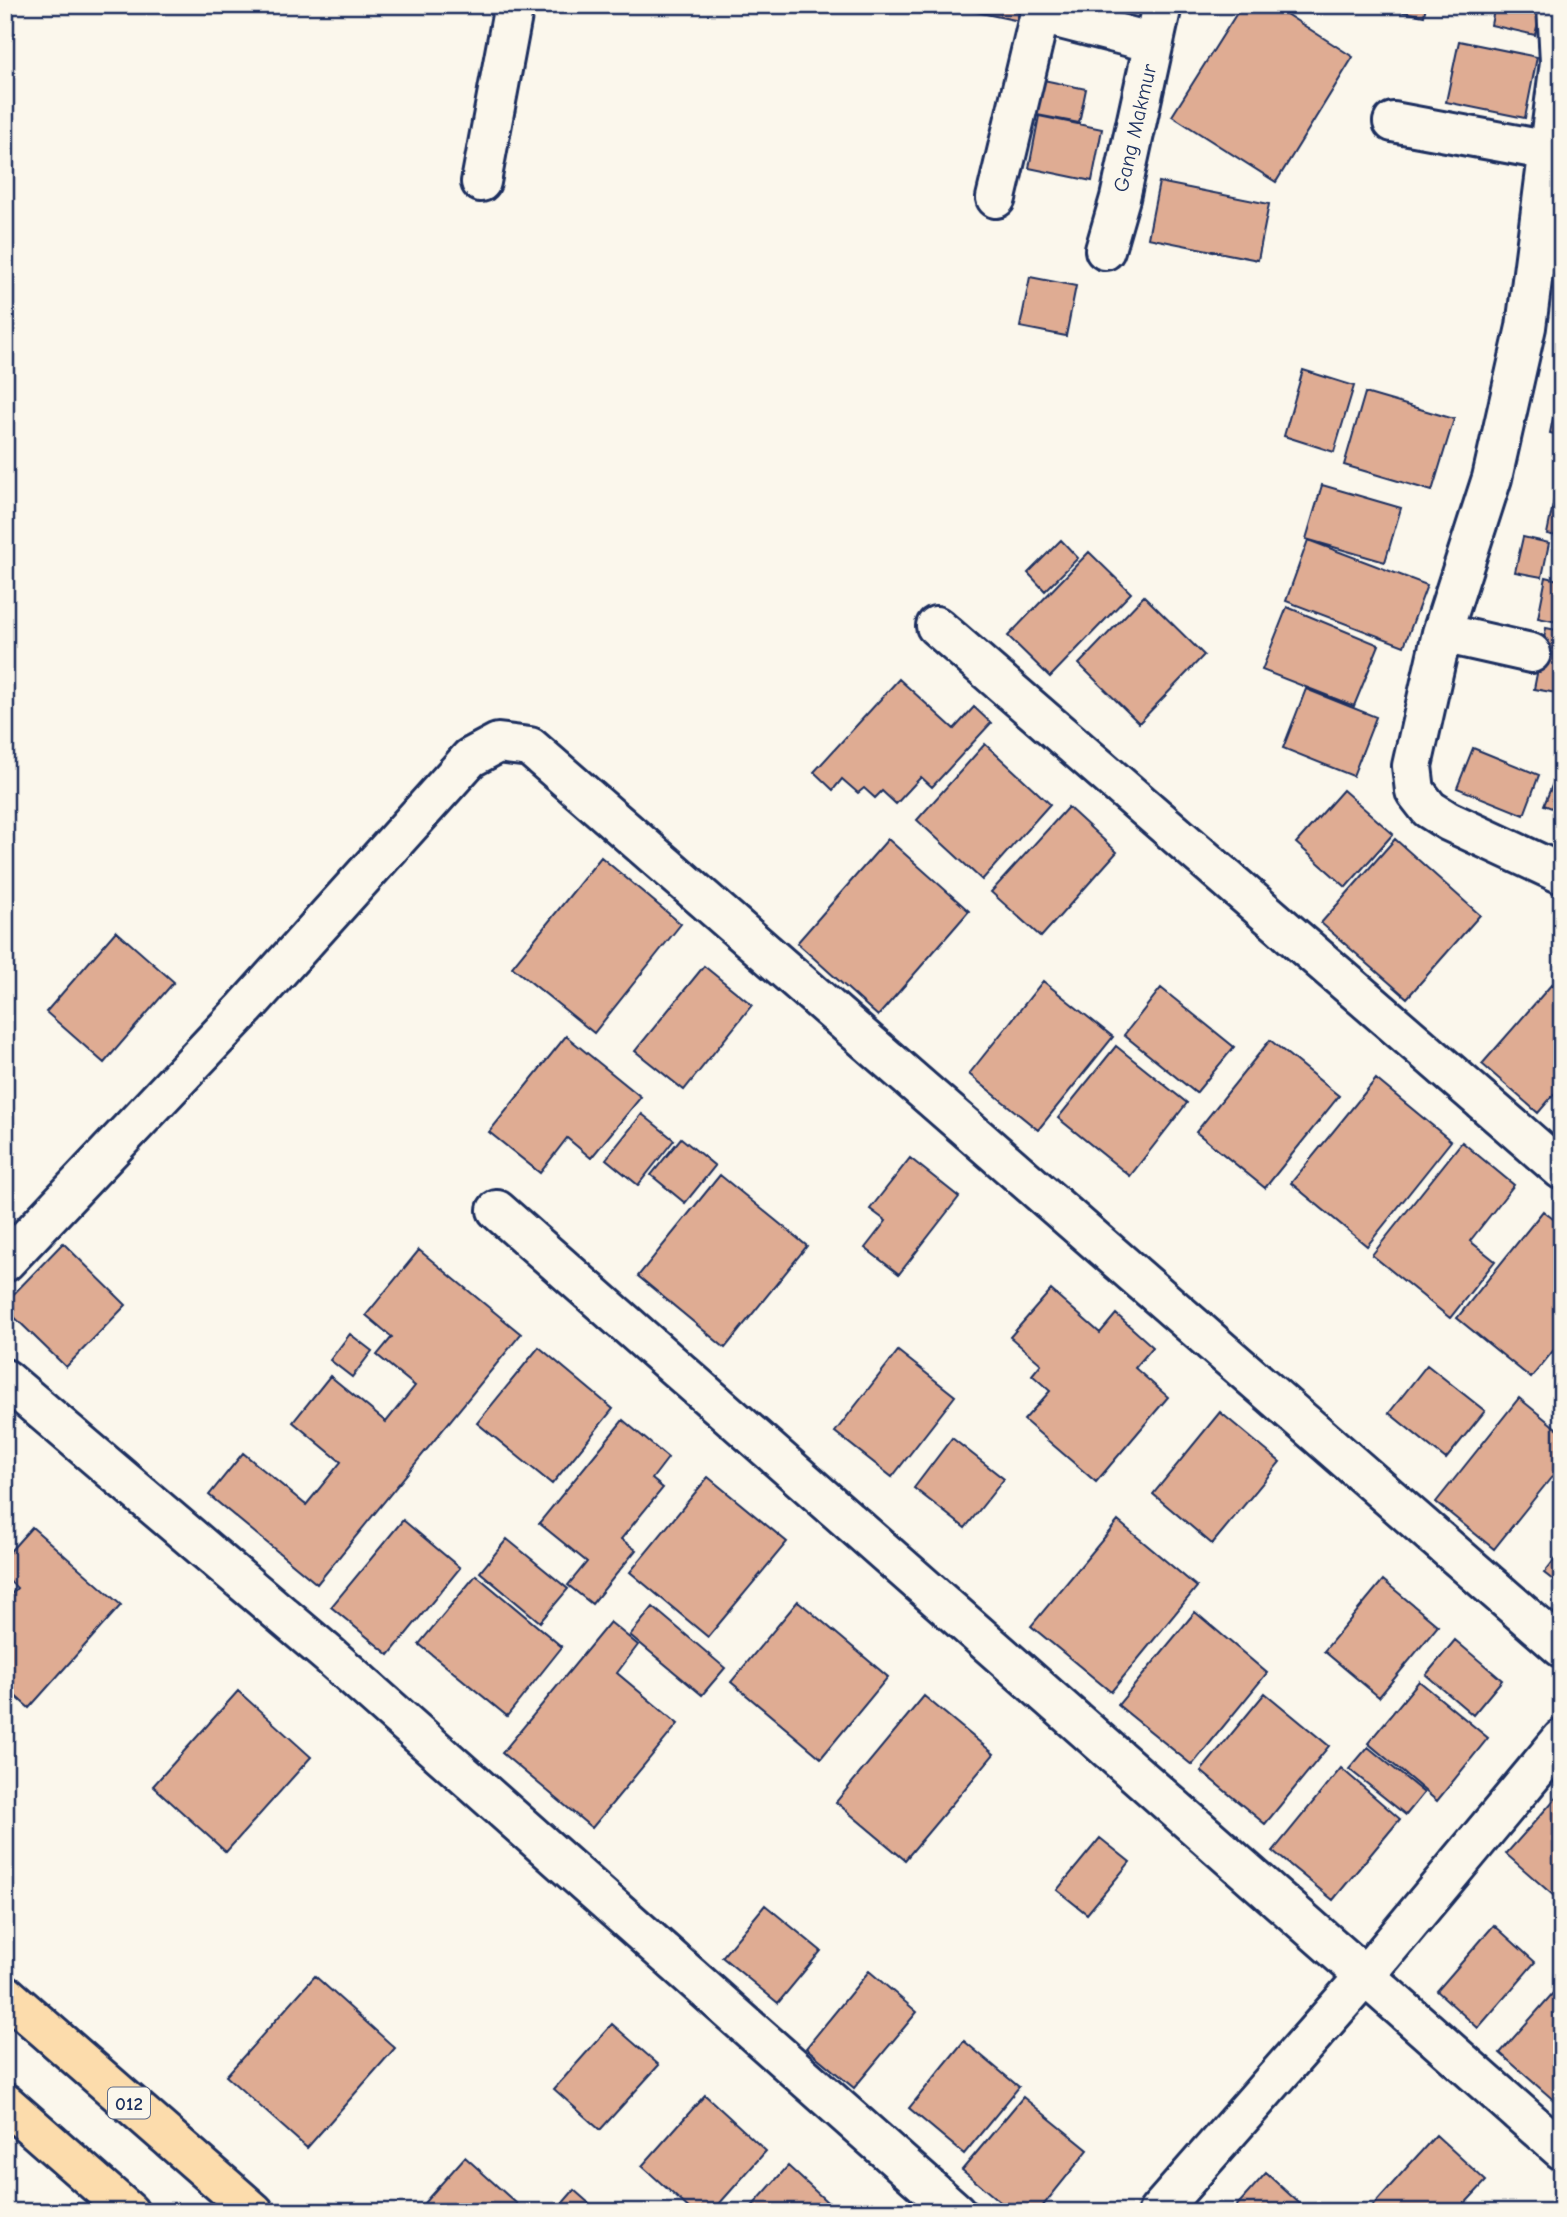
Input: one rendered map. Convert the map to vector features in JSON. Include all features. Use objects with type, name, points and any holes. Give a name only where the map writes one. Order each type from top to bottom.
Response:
[{"type":"main road","name":"012","points":[[5,1994],[254,2212]]},
{"type":"main road","points":[[5,2103],[129,2212]]},
{"type":"street","points":[[481,182],[514,5]]},
{"type":"street","name":"Gang Makmur","points":[[1105,250],[1163,5]]},
{"type":"street","points":[[1557,5],[1560,62],[1524,340],[1492,478],[1442,633],[1412,766],[1415,791],[1429,809],[1448,821],[1562,874]]},
{"type":"street","points":[[996,198],[1041,10],[1154,43]]},
{"type":"street","points":[[1392,122],[1550,152]]},
{"type":"street","points":[[936,626],[1562,1170]]},
{"type":"street","points":[[1442,633],[1531,653]]},
{"type":"street","points":[[5,1262],[245,1008],[470,758],[498,743],[530,747],[1562,1648]]},
{"type":"street","points":[[497,1210],[1562,2150]]},
{"type":"street","points":[[5,1379],[329,1655],[956,2212]]},
{"type":"street","points":[[1158,2212],[1365,1976],[1562,1739]]},
{"type":"building","points":[[943,5],[1033,5],[1029,23]]},
{"type":"building","points":[[1242,5],[1272,5],[1353,57],[1276,182],[1172,116]]},
{"type":"building","points":[[1369,5],[1426,5],[1424,16]]},
{"type":"building","points":[[1495,5],[1542,5],[1535,35],[1491,25]]},
{"type":"building","points":[[1459,41],[1537,57],[1525,118],[1446,102]]},
{"type":"building","points":[[1039,79],[1086,89],[1079,123],[1032,114]]},
{"type":"building","points":[[1039,116],[1102,129],[1092,181],[1029,168]]},
{"type":"building","points":[[1159,182],[1269,204],[1258,260],[1148,238]]},
{"type":"building","points":[[1030,277],[1076,286],[1066,336],[1020,327]]},
{"type":"building","points":[[1303,370],[1354,386],[1334,452],[1284,436]]},
{"type":"building","points":[[1562,383],[1562,436],[1550,433]]},
{"type":"building","points":[[1365,393],[1454,419],[1432,491],[1344,465]]},
{"type":"building","points":[[1559,475],[1562,476],[1562,537],[1547,534]]},
{"type":"building","points":[[1322,485],[1401,508],[1385,562],[1306,539]]},
{"type":"building","points":[[1523,537],[1549,543],[1542,577],[1515,572]]},
{"type":"building","points":[[1061,540],[1078,558],[1045,591],[1028,573]]},
{"type":"building","points":[[1308,540],[1427,585],[1404,646],[1286,601]]},
{"type":"building","points":[[1089,552],[1131,593],[1050,677],[1008,636]]},
{"type":"building","points":[[1546,577],[1562,581],[1562,623],[1538,618]]},
{"type":"building","points":[[1144,596],[1204,655],[1139,723],[1079,664]]},
{"type":"building","points":[[1287,607],[1379,645],[1354,706],[1262,670]]},
{"type":"building","points":[[1546,628],[1562,631],[1562,694],[1534,689]]},
{"type":"building","points":[[899,679],[954,729],[974,707],[991,723],[932,787],[921,777],[896,804],[882,791],[875,798],[864,788],[858,793],[842,779],[833,790],[814,772]]},
{"type":"building","points":[[1306,689],[1376,717],[1353,776],[1283,748]]},
{"type":"building","points":[[985,744],[1050,804],[982,880],[917,820]]},
{"type":"building","points":[[1473,748],[1539,775],[1524,815],[1457,788]]},
{"type":"building","points":[[1562,761],[1562,812],[1544,805]]},
{"type":"building","points":[[1343,790],[1393,834],[1346,887],[1296,843]]},
{"type":"building","points":[[1068,807],[1117,852],[1041,937],[991,892]]},
{"type":"building","points":[[888,839],[969,911],[878,1016],[797,943]]},
{"type":"building","points":[[1395,839],[1480,915],[1407,998],[1321,923]]},
{"type":"building","points":[[601,857],[681,924],[594,1033],[512,967]]},
{"type":"building","points":[[116,931],[174,982],[104,1063],[46,1012]]},
{"type":"building","points":[[704,966],[752,1005],[684,1090],[635,1051]]},
{"type":"building","points":[[1043,981],[1113,1037],[1038,1130],[969,1074]]},
{"type":"building","points":[[1552,984],[1562,992],[1562,1085],[1538,1113],[1482,1064]]},
{"type":"building","points":[[1161,988],[1234,1047],[1196,1093],[1124,1035]]},
{"type":"building","points":[[566,1036],[641,1097],[591,1158],[567,1138],[540,1173],[489,1132]]},
{"type":"building","points":[[1270,1040],[1339,1096],[1265,1188],[1196,1132]]},
{"type":"building","points":[[1116,1046],[1187,1103],[1130,1176],[1058,1118]]},
{"type":"building","points":[[1376,1079],[1451,1141],[1367,1246],[1291,1183]]},
{"type":"building","points":[[642,1114],[674,1140],[638,1185],[606,1159]]},
{"type":"building","points":[[681,1138],[715,1166],[685,1203],[651,1175]]},
{"type":"building","points":[[1462,1142],[1514,1185],[1470,1241],[1495,1261],[1450,1318],[1372,1255]]},
{"type":"building","points":[[910,1158],[959,1197],[899,1274],[865,1248],[886,1221],[870,1209]]},
{"type":"building","points":[[720,1175],[807,1246],[725,1348],[638,1276]]},
{"type":"building","points":[[1543,1211],[1562,1226],[1562,1340],[1531,1378],[1457,1318]]},
{"type":"building","points":[[63,1243],[126,1305],[66,1367],[5,1308],[5,1303]]},
{"type":"building","points":[[419,1250],[521,1334],[317,1584],[209,1495],[243,1453],[306,1505],[341,1462],[293,1422],[330,1376],[386,1422],[415,1386],[377,1355],[392,1337],[366,1315]]},
{"type":"building","points":[[1051,1290],[1100,1333],[1116,1314],[1153,1347],[1135,1368],[1168,1397],[1096,1482],[1024,1420],[1050,1391],[1032,1375],[1041,1364],[1010,1337]]},
{"type":"building","points":[[350,1334],[372,1351],[352,1377],[330,1360]]},
{"type":"building","points":[[539,1347],[613,1409],[552,1484],[477,1423]]},
{"type":"building","points":[[898,1351],[955,1396],[892,1477],[835,1432]]},
{"type":"building","points":[[1427,1365],[1485,1411],[1446,1459],[1389,1413]]},
{"type":"building","points":[[1519,1398],[1562,1433],[1562,1464],[1494,1549],[1436,1502]]},
{"type":"building","points":[[1220,1412],[1280,1462],[1212,1544],[1153,1494]]},
{"type":"building","points":[[623,1420],[668,1458],[652,1479],[663,1488],[621,1539],[636,1550],[592,1604],[568,1585],[587,1562],[539,1523]]},
{"type":"building","points":[[952,1438],[1004,1479],[965,1528],[914,1488]]},
{"type":"building","points":[[708,1477],[787,1542],[708,1637],[630,1572]]},
{"type":"building","points":[[403,1520],[460,1568],[389,1655],[331,1607]]},
{"type":"building","points":[[1118,1521],[1197,1587],[1111,1692],[1031,1626]]},
{"type":"building","points":[[32,1527],[121,1605],[29,1708],[5,1687],[5,1601],[17,1588],[5,1577],[5,1557]]},
{"type":"building","points":[[507,1539],[568,1589],[540,1622],[480,1572]]},
{"type":"building","points":[[1562,1550],[1562,1587],[1544,1573]]},
{"type":"building","points":[[476,1575],[562,1647],[507,1716],[419,1644]]},
{"type":"building","points":[[1383,1580],[1438,1626],[1379,1697],[1324,1651]]},
{"type":"building","points":[[798,1601],[888,1677],[821,1758],[731,1682]]},
{"type":"building","points":[[653,1607],[725,1668],[702,1695],[630,1635]]},
{"type":"building","points":[[1195,1612],[1267,1673],[1192,1765],[1118,1705]]},
{"type":"building","points":[[610,1622],[638,1645],[617,1673],[678,1724],[592,1828],[502,1753]]},
{"type":"building","points":[[1455,1640],[1502,1680],[1473,1715],[1426,1675]]},
{"type":"building","points":[[1419,1681],[1488,1738],[1437,1801],[1368,1743]]},
{"type":"building","points":[[238,1691],[311,1757],[226,1852],[153,1786]]},
{"type":"building","points":[[1265,1693],[1329,1746],[1265,1824],[1201,1771]]},
{"type":"building","points":[[924,1696],[994,1754],[905,1860],[836,1802]]},
{"type":"building","points":[[1368,1747],[1424,1793],[1406,1815],[1349,1769]]},
{"type":"building","points":[[1341,1768],[1400,1819],[1333,1900],[1273,1851]]},
{"type":"building","points":[[1562,1791],[1562,1903],[1506,1854]]},
{"type":"building","points":[[1100,1838],[1130,1862],[1087,1914],[1057,1890]]},
{"type":"building","points":[[765,1905],[821,1951],[778,2003],[722,1957]]},
{"type":"building","points":[[1494,1925],[1535,1962],[1478,2028],[1437,1991]]},
{"type":"building","points":[[869,1971],[917,2012],[854,2088],[806,2048]]},
{"type":"building","points":[[315,1976],[395,2048],[307,2148],[226,2076]]},
{"type":"building","points":[[1562,1983],[1562,2100],[1558,2104],[1500,2053]]},
{"type":"building","points":[[612,2024],[659,2065],[600,2130],[554,2089]]},
{"type":"building","points":[[964,2041],[1019,2087],[964,2154],[909,2108]]},
{"type":"building","points":[[705,2095],[766,2151],[712,2212],[693,2212],[642,2166]]},
{"type":"building","points":[[1023,2097],[1088,2150],[1038,2212],[1012,2212],[962,2170]]},
{"type":"building","points":[[1436,2135],[1486,2181],[1457,2212],[1367,2212]]},
{"type":"building","points":[[465,2157],[526,2212],[416,2212]]},
{"type":"building","points":[[788,2166],[838,2212],[747,2212]]},
{"type":"building","points":[[1266,2173],[1309,2212],[1231,2212]]},
{"type":"building","points":[[574,2190],[599,2212],[555,2212]]}]
